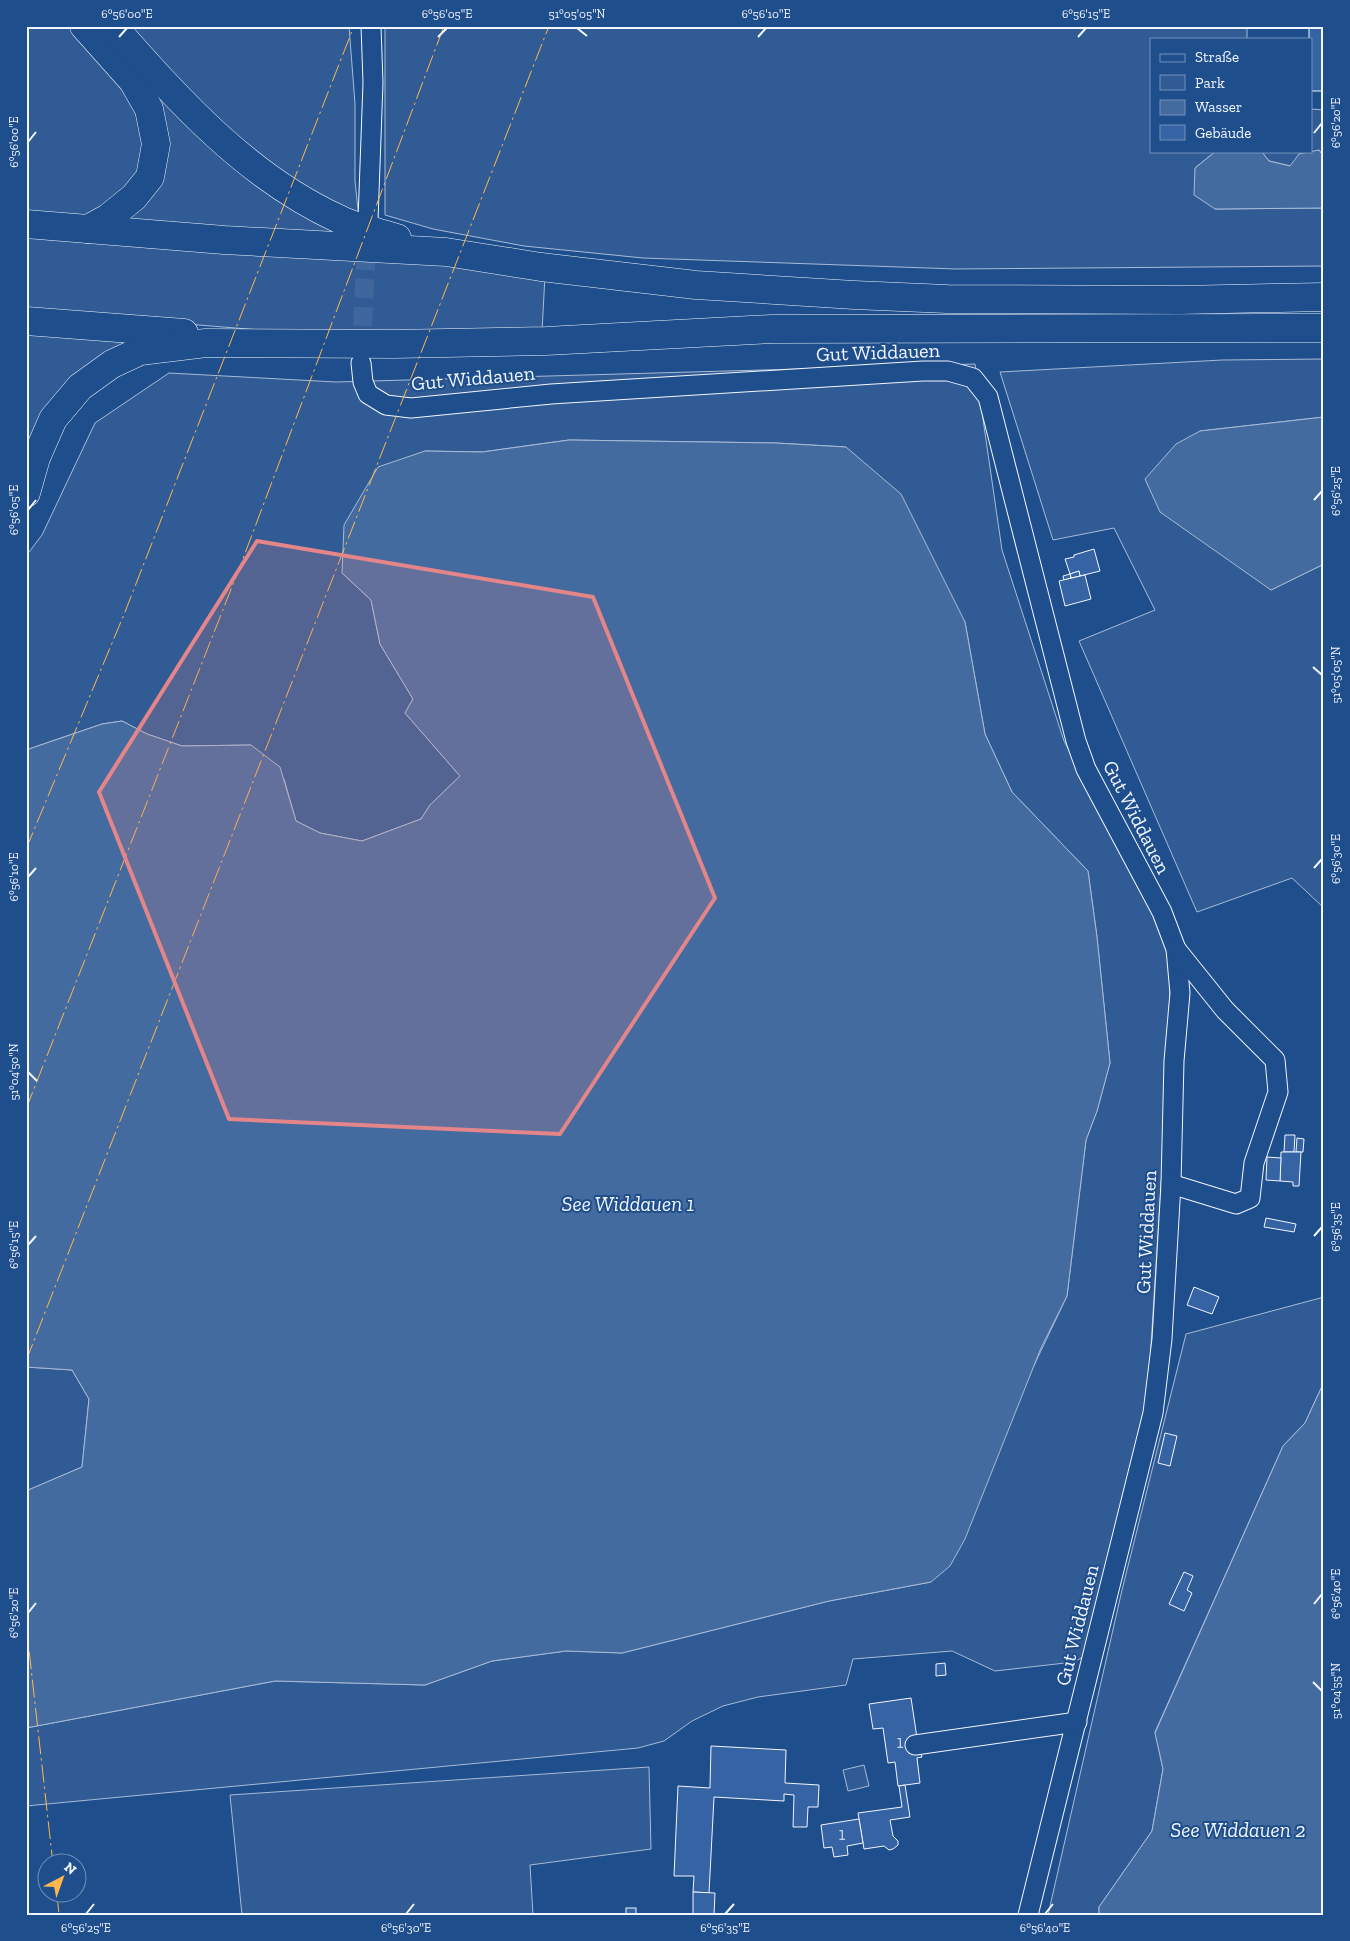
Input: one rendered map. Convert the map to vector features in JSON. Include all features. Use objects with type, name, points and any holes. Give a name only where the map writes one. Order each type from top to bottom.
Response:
[{"type":"highway","points":[[84,26],[133,81],[149,109],[156,144],[150,176],[134,197],[108,218],[88,229]]},
{"type":"highway","points":[[113,26],[191,111],[229,148],[274,181],[311,205],[340,220],[446,252]]},
{"type":"highway","points":[[26,224],[224,240],[446,252],[541,267],[696,285],[854,295],[957,299],[1180,300],[1324,297]]},
{"type":"highway","points":[[26,321],[295,342]]},
{"type":"highway","points":[[26,493],[36,458],[53,419],[80,387],[112,364],[140,351],[206,343],[394,344],[546,341],[770,329],[1324,328]]},
{"type":"lane","points":[[368,220],[373,82],[371,26]]},
{"type":"lane","name":"Gut Widdauen","points":[[361,363],[363,382],[368,394],[386,405],[411,408],[551,394],[923,370],[948,371],[973,378],[988,397],[1076,741],[1086,769],[1162,912],[1176,949],[1180,993],[1174,1061],[1171,1184],[1162,1339],[1153,1413],[1028,1915]]},
{"type":"lane","points":[[1171,1184],[1236,1204],[1250,1198],[1254,1163],[1278,1092],[1275,1060],[1225,1010],[1176,949]]},
{"type":"lane","points":[[915,1745],[1077,1722]]},
{"type":"highlighted area","points":[[257,541],[593,597],[715,898],[560,1134],[229,1119],[99,792]]},
{"type":"green space","points":[[26,26],[73,26],[131,90],[147,165],[104,211],[76,218],[26,215]]},
{"type":"green space","points":[[103,26],[356,234],[114,226],[157,167]]},
{"type":"green space","points":[[124,26],[349,26],[355,104],[355,181],[359,219],[252,157]]},
{"type":"green space","points":[[385,26],[1247,26],[1247,38],[1150,38],[1150,152],[1215,152],[1195,168],[1215,209],[1324,208],[1324,266],[956,269],[643,258],[524,246],[433,229],[385,215]]},
{"type":"green space","points":[[1312,109],[1324,110],[1324,157],[1319,150],[1291,166],[1269,161],[1262,152],[1312,152]]},
{"type":"green space","points":[[26,236],[429,261],[545,275],[542,332],[260,330],[26,311]]},
{"type":"green space","points":[[26,330],[147,339],[117,353],[26,468]]},
{"type":"green space","points":[[1324,359],[1324,417],[1200,431],[1271,590],[1324,564],[1324,908],[1292,878],[1197,912],[1079,641],[1155,610],[1114,528],[1053,540],[1000,372],[1222,360]]},
{"type":"green space","points":[[975,364],[1002,550],[1064,741],[1127,859],[1171,949],[1167,1089],[1148,1394],[1083,1657],[1074,1662],[995,1671],[952,1651],[853,1659],[846,1685],[758,1697],[723,1706],[692,1721],[664,1741],[638,1748],[26,1806],[26,1728],[275,1681],[425,1685],[492,1661],[566,1651],[622,1653],[829,1601],[931,1582],[1067,1296],[1086,1140],[1097,1111],[1110,1063],[1088,871],[1012,792],[985,734],[965,622],[846,447],[776,443],[569,440],[482,452],[425,451],[342,573],[371,600],[380,644],[413,699],[405,713],[460,776],[430,805],[421,819],[362,841],[320,833],[296,821],[284,779],[251,745],[182,746],[147,734],[122,721],[102,724],[26,750],[26,556],[42,535],[95,423],[169,373],[336,382]]},
{"type":"green space","points":[[1324,1297],[1324,1382],[1305,1423],[1283,1446],[1155,1732],[1163,1769],[1152,1831],[1099,1907],[1099,1915],[1048,1915],[1122,1590],[1186,1334]]},
{"type":"green space","points":[[26,1367],[72,1370],[89,1399],[82,1467],[26,1491]]},
{"type":"green space","points":[[864,1765],[869,1786],[848,1791],[843,1770]]},
{"type":"green space","points":[[649,1767],[651,1849],[530,1865],[533,1915],[242,1915],[230,1795]]},
{"type":"water","points":[[1319,150],[1324,157],[1324,208],[1215,209],[1194,195],[1195,168],[1215,152],[1262,152],[1269,161],[1290,166],[1299,154]]},
{"type":"water","points":[[1324,417],[1324,564],[1271,590],[1160,512],[1145,479],[1176,444],[1200,431]]},
{"type":"water","name":"See Widdauen 1","points":[[569,440],[776,443],[846,447],[901,494],[965,622],[985,734],[1012,792],[1088,871],[1110,1063],[1097,1111],[1086,1140],[1067,1296],[1041,1348],[965,1539],[950,1566],[931,1582],[829,1601],[622,1653],[566,1651],[492,1661],[425,1685],[275,1681],[26,1728],[26,1491],[82,1467],[89,1399],[72,1370],[26,1367],[26,750],[102,724],[122,721],[147,734],[182,746],[251,745],[280,767],[296,821],[320,833],[362,841],[421,819],[430,805],[460,776],[405,713],[413,699],[380,644],[371,600],[342,573],[344,525],[378,467],[425,451],[482,452]]},
{"type":"water","name":"See Widdauen 2","points":[[1324,1382],[1324,1915],[1099,1915],[1099,1907],[1152,1831],[1163,1769],[1155,1733],[1283,1446],[1305,1423]]},
{"type":"building","points":[[1309,26],[1324,26],[1324,91],[1312,91],[1312,38],[1309,38]]},
{"type":"building","points":[[1094,549],[1100,571],[1080,576],[1079,571],[1070,574],[1065,559]]},
{"type":"building","points":[[1079,571],[1080,576],[1071,578],[1070,574]]},
{"type":"building","points":[[1070,574],[1071,578],[1064,580],[1063,576]]},
{"type":"building","points":[[1085,575],[1091,599],[1065,606],[1059,581]]},
{"type":"building","points":[[1285,1135],[1295,1135],[1294,1152],[1284,1152]]},
{"type":"building","points":[[1297,1138],[1304,1139],[1303,1152],[1296,1152]]},
{"type":"building","points":[[1281,1152],[1301,1152],[1299,1186],[1293,1186],[1293,1182],[1280,1181]]},
{"type":"building","points":[[1267,1157],[1281,1158],[1280,1181],[1266,1180]]},
{"type":"building","points":[[1266,1218],[1296,1224],[1294,1232],[1264,1227]]},
{"type":"building","points":[[1194,1287],[1219,1297],[1212,1314],[1187,1305]]},
{"type":"building","points":[[1165,1433],[1177,1436],[1170,1466],[1158,1463]]},
{"type":"building","points":[[1184,1572],[1193,1576],[1187,1590],[1192,1593],[1184,1611],[1169,1604]]},
{"type":"building","points":[[945,1663],[946,1675],[936,1676],[936,1664]]},
{"type":"building","points":[[911,1698],[922,1757],[917,1758],[920,1783],[898,1786],[895,1762],[888,1763],[883,1728],[873,1729],[869,1704]]},
{"type":"building","points":[[711,1746],[786,1750],[785,1783],[819,1785],[818,1807],[808,1807],[807,1827],[793,1827],[794,1795],[784,1794],[784,1801],[714,1797],[709,1893],[693,1892],[694,1876],[674,1876],[678,1786],[710,1788]]},
{"type":"building","points":[[905,1785],[910,1817],[890,1820],[893,1836],[898,1841],[898,1845],[889,1850],[884,1846],[864,1849],[858,1813],[902,1807],[899,1786]]},
{"type":"building","points":[[859,1819],[863,1843],[847,1846],[848,1855],[834,1857],[832,1847],[824,1848],[821,1825]]},
{"type":"building","points":[[693,1892],[715,1893],[714,1915],[693,1915]]},
{"type":"building","points":[[626,1908],[636,1908],[636,1915],[626,1915]]},
{"type":"tunnel","points":[[361,354],[367,237]]},
{"type":"power","points":[[26,849],[125,612],[354,26]]},
{"type":"power","points":[[26,1109],[241,564],[444,26]]},
{"type":"power","points":[[26,1361],[549,26]]},
{"type":"power","points":[[26,1623],[52,1854]]},
{"type":"power","points":[[58,1904],[59,1915]]}]
